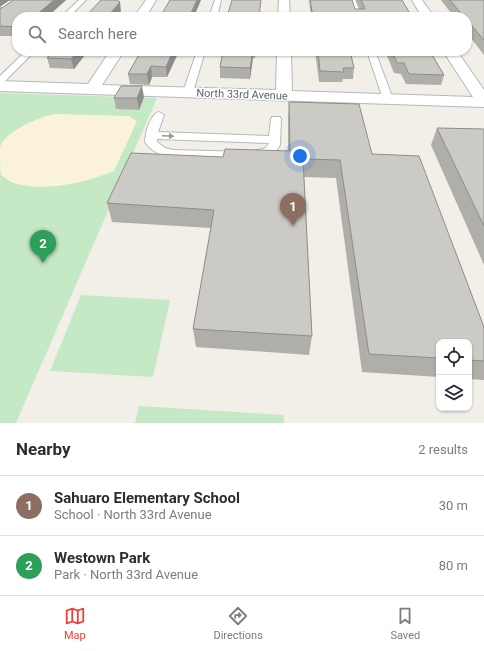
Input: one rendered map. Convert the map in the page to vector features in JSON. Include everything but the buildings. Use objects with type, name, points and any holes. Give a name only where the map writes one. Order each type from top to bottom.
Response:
[{"type":"street","points":[[143,12],[151,0]]},
{"type":"street","points":[[284,0],[284,12]]},
{"type":"street","points":[[417,0],[425,12]]},
{"type":"street","points":[[0,4],[16,2]]},
{"type":"street","points":[[0,14],[16,2]]},
{"type":"street","points":[[92,89],[114,56]]},
{"type":"street","points":[[284,56],[284,96]]},
{"type":"street","points":[[453,56],[484,102]]},
{"type":"street","name":"North 33rd Avenue","points":[[0,86],[484,102]]},
{"type":"lane","points":[[70,12],[83,0]]},
{"type":"lane","points":[[214,12],[218,0]]},
{"type":"lane","points":[[352,0],[356,12]]},
{"type":"lane","points":[[0,81],[26,56]]},
{"type":"lane","points":[[188,92],[199,56]]},
{"type":"lane","points":[[372,56],[388,99]]},
{"type":"lane","points":[[159,115],[151,135],[151,142],[155,148],[164,152],[196,155],[249,156],[270,151],[275,140],[276,119]]},
{"type":"lane","points":[[151,135],[275,140]]},
{"type":"green space","points":[[0,93],[157,98],[16,423],[0,423]]},
{"type":"green space","points":[[81,295],[170,300],[153,377],[50,371]]},
{"type":"green space","points":[[139,406],[284,415],[284,423],[135,423]]},
{"type":"sand","points":[[54,114],[129,116],[137,121],[114,171],[77,183],[49,187],[35,187],[11,182],[1,175],[0,147],[3,141],[16,130],[40,118]]},
{"type":"place","name":"Sahuaro Elementary School","points":[[293,226]]},
{"type":"place","name":"Westown Park","points":[[43,263]]}]
